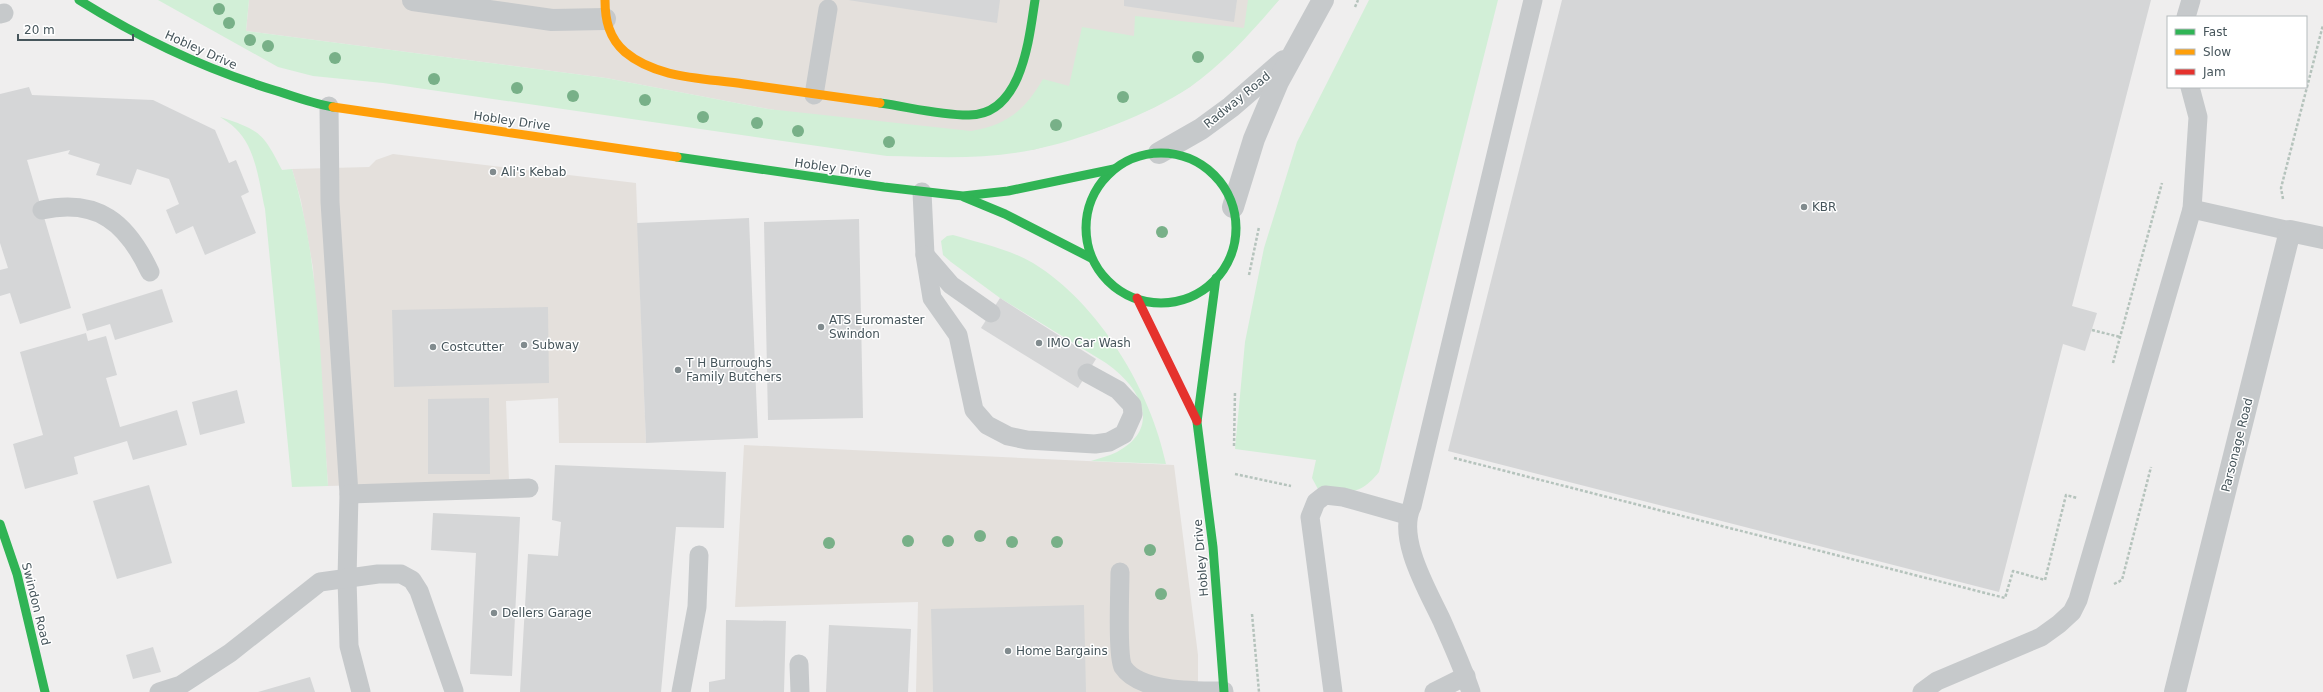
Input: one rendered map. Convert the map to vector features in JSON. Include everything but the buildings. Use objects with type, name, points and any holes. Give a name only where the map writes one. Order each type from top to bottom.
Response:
[{"type":"main road","name":"Hobley Drive","points":[[79,0],[170,51],[227,76],[286,96],[329,106],[922,192],[963,196],[1008,191],[1114,169]]},
{"type":"main road","points":[[605,10],[610,34],[624,51],[657,70],[814,95],[968,115],[989,110],[1004,99],[1016,81],[1029,42],[1035,0]]},
{"type":"main road","points":[[1159,153],[1183,156],[1205,167],[1222,185],[1233,208],[1236,232],[1230,257],[1216,278],[1197,294],[1173,302],[1148,302],[1125,294],[1105,278],[1091,258],[1085,233],[1088,208],[1098,186],[1114,169],[1135,157],[1159,153]]},
{"type":"main road","name":"Hobley Drive","points":[[963,196],[1005,214],[1091,258]]},
{"type":"main road","name":"Hobley Drive","points":[[1216,278],[1197,422],[1213,547],[1224,692]]},
{"type":"main road","name":"Hobley Drive","points":[[1137,298],[1176,375],[1197,422]]},
{"type":"main road","name":"Swindon Road","points":[[0,524],[17,574],[45,692]]},
{"type":"street","points":[[413,0],[552,20],[605,10]]},
{"type":"street","name":"Radway Road","points":[[1233,208],[1254,139],[1291,54],[1323,0]]},
{"type":"street","name":"Radway Road","points":[[1159,153],[1201,129],[1231,107],[1291,54]]},
{"type":"street","points":[[2290,231],[2323,238]]},
{"type":"street","name":"Parsonage Road","points":[[2176,692],[2290,231]]},
{"type":"lane","points":[[1434,692],[1468,684],[1420,577],[1409,538],[1407,515],[1412,506],[1533,0]]},
{"type":"lane","points":[[2186,16],[2191,0]]},
{"type":"lane","points":[[814,95],[828,9]]},
{"type":"lane","points":[[1922,692],[1937,680],[2041,637],[2072,612],[2088,569],[2192,209],[2198,117],[2190,88]]},
{"type":"lane","points":[[329,106],[330,202],[349,494],[347,578],[349,646],[361,692]]},
{"type":"lane","points":[[922,192],[925,255],[932,298],[958,335],[974,410],[987,425],[1008,436],[1027,440],[1095,444],[1110,442],[1124,434],[1133,414],[1132,405],[1118,390],[1087,373]]},
{"type":"lane","points":[[42,210],[59,206],[73,207],[106,215],[131,238],[150,272]]},
{"type":"lane","points":[[2192,209],[2290,231]]},
{"type":"lane","points":[[925,255],[952,285],[991,313]]},
{"type":"lane","points":[[349,494],[529,488]]},
{"type":"lane","points":[[1332,692],[1310,517],[1316,502],[1325,495],[1343,497],[1407,515]]},
{"type":"lane","points":[[681,692],[697,607],[699,555]]},
{"type":"lane","points":[[1120,572],[1121,648],[1123,666],[1131,677],[1146,685],[1170,691],[1224,692]]},
{"type":"lane","points":[[159,692],[181,685],[230,652],[320,582],[378,574],[401,574],[412,580],[419,591],[454,691]]},
{"type":"lane","points":[[799,664],[800,692]]},
{"type":"path","points":[[1353,12],[1358,0]]},
{"type":"path","points":[[2307,87],[2323,25]]},
{"type":"path","points":[[2290,231],[2281,188],[2307,88]]},
{"type":"path","points":[[2112,368],[2167,164],[2196,154]]},
{"type":"path","points":[[1248,281],[1259,226]]},
{"type":"path","points":[[2092,330],[2120,337]]},
{"type":"path","points":[[1234,447],[1235,390]]},
{"type":"path","points":[[1452,458],[2005,598],[2013,571],[2044,580],[2066,495],[2080,499]]},
{"type":"path","points":[[1234,467],[1235,481]]},
{"type":"path","points":[[1252,608],[1259,692]]},
{"type":"shaded area","points":[[249,0],[1279,0],[1225,57],[1190,87],[1153,108],[1101,130],[1033,150],[768,109],[606,78],[246,31]]},
{"type":"shaded area","points":[[393,154],[636,183],[646,443],[559,443],[558,398],[506,401],[509,481],[328,486],[313,268],[301,201],[292,169],[369,167],[376,160]]},
{"type":"shaded area","points":[[744,445],[1174,465],[1198,655],[1198,692],[916,692],[918,602],[735,607]]},
{"type":"green space","points":[[158,0],[249,0],[246,31],[606,78],[768,109],[971,131],[995,125],[1014,114],[1029,99],[1043,79],[1069,86],[1082,27],[1134,36],[1135,16],[1244,28],[1248,0],[1279,0],[1226,58],[1190,87],[1155,107],[1114,125],[1050,146],[1014,153],[978,157],[941,157],[887,156],[383,83],[313,76],[278,67]]},
{"type":"green space","points":[[1369,0],[1498,0],[1379,472],[1372,480],[1359,489],[1338,493],[1319,491],[1312,478],[1316,460],[1235,449],[1245,342],[1264,248],[1297,142]]},
{"type":"green space","points":[[220,117],[244,126],[259,134],[265,140],[282,170],[292,169],[302,207],[315,286],[319,326],[328,486],[292,487],[265,209],[256,166],[248,145],[235,128]]},
{"type":"green space","points":[[953,235],[994,247],[1024,258],[1057,280],[1080,301],[1119,351],[1135,379],[1159,436],[1166,464],[1091,461],[1117,452],[1131,442],[1140,431],[1143,419],[1142,407],[1136,395],[1118,372],[1106,363],[1000,298],[951,262],[943,255],[941,241],[947,236]]},
{"type":"traffic: fast","points":[[79,0],[126,28],[200,63],[251,83],[333,107]]},
{"type":"traffic: fast","points":[[880,103],[957,115],[986,112],[1000,103],[1011,89],[1020,72],[1030,35],[1035,0]]},
{"type":"traffic: fast","points":[[1161,153],[1190,159],[1214,175],[1230,199],[1236,228],[1230,257],[1214,281],[1190,297],[1161,303],[1132,297],[1108,281],[1092,257],[1086,228],[1092,199],[1108,175],[1132,159],[1161,153]]},
{"type":"traffic: fast","points":[[677,157],[884,187],[963,196],[1008,191],[1114,169]]},
{"type":"traffic: fast","points":[[964,197],[1005,214],[1091,258]]},
{"type":"traffic: fast","points":[[1216,278],[1197,422],[1213,547],[1224,692]]},
{"type":"traffic: fast","points":[[0,524],[17,574],[45,692]]},
{"type":"traffic: slow","points":[[605,0],[607,22],[615,41],[625,52],[652,68],[682,76],[880,103]]},
{"type":"traffic: slow","points":[[333,107],[677,157]]},
{"type":"traffic: jam","points":[[1137,298],[1197,421]]},
{"type":"place","name":"Ali's Kebab","points":[[493,172]]},
{"type":"place","name":"KBR","points":[[1804,207]]},
{"type":"place","name":"ATS Euromaster Swindon","points":[[821,327]]},
{"type":"place","name":"IMO Car Wash","points":[[1039,343]]},
{"type":"place","name":"Subway","points":[[524,345]]},
{"type":"place","name":"Costcutter","points":[[433,347]]},
{"type":"place","name":"T H Burroughs Family Butchers","points":[[678,370]]},
{"type":"place","name":"Dellers Garage","points":[[494,613]]},
{"type":"place","name":"Home Bargains","points":[[1008,651]]}]
